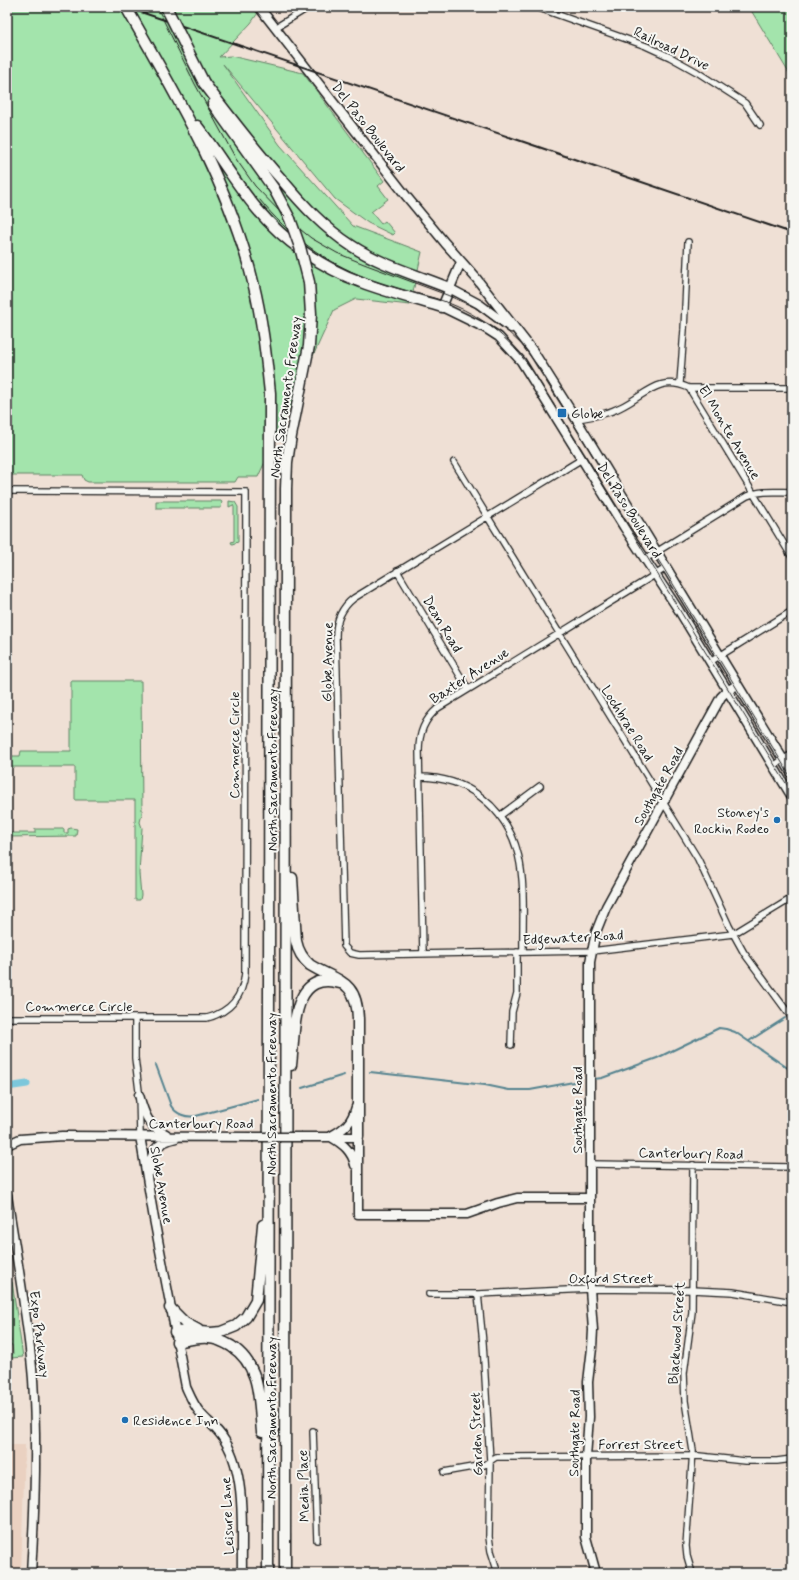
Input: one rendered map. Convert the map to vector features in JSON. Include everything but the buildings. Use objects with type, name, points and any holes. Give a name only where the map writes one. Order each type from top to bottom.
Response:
[{"type":"highway","name":"North Sacramento Freeway","points":[[126,7],[182,105],[217,176],[237,228],[255,289],[264,337],[270,393],[268,1571]]},
{"type":"highway","name":"North Sacramento Freeway","points":[[166,7],[204,83],[211,101],[274,189],[290,219],[300,247],[308,282],[311,314],[309,346],[287,462],[285,1573]]},
{"type":"highway","points":[[204,83],[250,144],[306,208],[333,233],[353,247],[380,260],[449,288]]},
{"type":"highway","points":[[182,105],[258,210],[279,231],[302,250],[330,268],[360,282],[442,307]]},
{"type":"highway","points":[[286,786],[297,945],[302,956],[310,965],[337,978],[346,985],[355,996],[358,1010],[358,1137]]},
{"type":"highway","points":[[286,1115],[297,1008],[302,995],[310,986],[320,982],[332,981],[346,985]]},
{"type":"highway","points":[[176,1337],[190,1331],[221,1332],[236,1326],[246,1317],[256,1300],[269,1156]]},
{"type":"highway","points":[[170,1308],[185,1324],[201,1332]]},
{"type":"highway","points":[[176,1337],[208,1338],[219,1340],[241,1354],[252,1368],[258,1386],[268,1500]]},
{"type":"street","name":"Del Paso Boulevard","points":[[259,7],[407,197],[500,307],[545,369],[792,774]]},
{"type":"street","points":[[274,28],[309,7]]},
{"type":"street","name":"Railroad Drive","points":[[536,7],[642,44],[670,57],[697,72],[745,103],[760,124]]},
{"type":"street","name":"El Monte Avenue","points":[[688,242],[680,383],[689,388],[792,557]]},
{"type":"street","points":[[442,307],[449,288],[462,262]]},
{"type":"street","points":[[449,288],[465,295],[496,315],[522,338]]},
{"type":"street","name":"Del Paso Boulevard","points":[[442,307],[485,328],[499,338],[528,371],[710,662],[792,797]]},
{"type":"street","points":[[576,419],[617,409],[659,385],[670,382],[680,383]]},
{"type":"street","points":[[689,388],[792,388]]},
{"type":"street","name":"Globe Avenue","points":[[346,950],[342,940],[336,628],[342,611],[350,602],[397,571],[582,459]]},
{"type":"street","name":"Lochbrae Road","points":[[454,462],[703,868],[733,934],[758,973],[792,1018]]},
{"type":"street","name":"Commerce Circle","points":[[7,491],[246,492],[244,981],[242,991],[232,1005],[214,1016],[196,1018],[135,1019],[7,1018]]},
{"type":"street","points":[[645,560],[753,493],[792,492]]},
{"type":"street","name":"Baxter Avenue","points":[[422,954],[419,742],[424,722],[438,708],[666,568]]},
{"type":"street","name":"Dean Road","points":[[397,571],[468,689]]},
{"type":"street","points":[[710,662],[792,611]]},
{"type":"street","name":"Southgate Road","points":[[596,1573],[586,1537],[586,1457],[589,1428],[588,1382],[593,1336],[590,1289],[590,973],[592,950],[596,932],[606,907],[721,697],[737,685]]},
{"type":"street","points":[[773,766],[792,754]]},
{"type":"street","points":[[419,777],[447,780],[462,786],[484,800],[501,815],[512,833],[521,862],[520,952],[517,994],[512,1012],[511,1045]]},
{"type":"street","points":[[501,815],[540,786]]},
{"type":"street","name":"Edgewater Road","points":[[346,950],[350,953],[359,955],[592,950],[733,934],[792,898]]},
{"type":"street","name":"Slobe Avenue","points":[[135,1019],[135,1058],[139,1095],[140,1136],[170,1308]]},
{"type":"street","points":[[139,1095],[149,1123],[156,1129],[169,1135]]},
{"type":"street","points":[[358,1099],[350,1123],[330,1137],[345,1146],[350,1152],[358,1176]]},
{"type":"street","points":[[7,1145],[20,1139],[62,1136],[140,1136]]},
{"type":"street","name":"Canterbury Road","points":[[140,1136],[358,1137]]},
{"type":"street","points":[[148,1184],[152,1152],[168,1140],[187,1136]]},
{"type":"street","points":[[358,1137],[358,1214],[467,1214],[517,1198],[590,1198]]},
{"type":"street","name":"Canterbury Road","points":[[590,1164],[792,1167]]},
{"type":"street","name":"Blackwood Street","points":[[692,1166],[692,1290],[690,1326],[684,1373],[685,1401],[693,1456],[686,1546],[692,1573]]},
{"type":"street","name":"Expo Parkway","points":[[7,1195],[29,1342],[33,1384],[35,1449],[31,1573]]},
{"type":"street","name":"Oxford Street","points":[[429,1294],[478,1294],[590,1289],[692,1290],[733,1292],[792,1302]]},
{"type":"street","name":"Garden Street","points":[[478,1294],[483,1343],[490,1461],[489,1538],[491,1551],[498,1573]]},
{"type":"street","name":"Leisure Lane","points":[[170,1308],[183,1377],[192,1401],[200,1413],[225,1440],[237,1466],[240,1482],[242,1573]]},
{"type":"street","name":"Media Place","points":[[313,1431],[317,1540]]},
{"type":"street","name":"Forrest Street","points":[[444,1472],[484,1464],[496,1457],[711,1456],[750,1461],[792,1459]]},
{"type":"shaded area","points":[[7,1445],[25,1445],[21,1573],[7,1573]]},
{"type":"green space","points":[[7,7],[262,7],[251,23],[219,57],[231,56],[303,73],[384,181],[378,186],[388,199],[371,212],[381,224],[385,221],[395,233],[393,235],[368,223],[335,199],[223,64],[280,145],[353,226],[422,252],[410,305],[356,299],[334,310],[258,477],[238,477],[235,482],[88,482],[84,480],[82,475],[7,475]]},
{"type":"green space","points":[[749,7],[792,7],[792,78]]},
{"type":"green space","points":[[156,501],[222,501],[221,508],[156,508]]},
{"type":"green space","points":[[229,501],[235,502],[238,507],[238,542],[232,544],[231,542],[234,541],[234,507],[233,505],[229,507]]},
{"type":"green space","points":[[71,681],[141,681],[142,814],[140,822],[142,828],[139,873],[140,900],[135,900],[135,800],[75,800],[75,767],[7,767],[7,756],[20,756],[21,751],[71,751]]},
{"type":"green space","points":[[35,829],[64,829],[64,833],[68,833],[68,829],[77,829],[76,836],[7,837],[7,833],[35,833]]},
{"type":"green space","points":[[12,1282],[23,1357],[11,1358],[8,1355],[13,1354],[12,1345],[7,1344],[11,1342],[7,1311],[7,1283]]},
{"type":"waterway","points":[[749,1041],[785,1018]]},
{"type":"waterway","points":[[594,1079],[602,1078],[657,1058],[719,1028],[735,1032],[792,1071]]},
{"type":"waterway","points":[[156,1065],[171,1106],[182,1115],[196,1116],[258,1099]]},
{"type":"waterway","points":[[370,1072],[485,1085],[509,1090],[530,1090],[579,1081]]},
{"type":"waterway","points":[[302,1088],[344,1075]]},
{"type":"waterway","points":[[7,1087],[27,1084]]},
{"type":"tram line","points":[[157,7],[195,84],[236,159],[255,186],[285,217],[311,238],[337,253],[447,295],[474,307],[504,328],[522,345],[540,369],[792,779]]},
{"type":"tram line","points":[[260,200],[295,236],[322,256],[336,264],[375,281],[450,303],[491,326],[514,348],[534,373],[792,793]]},
{"type":"railway","points":[[126,7],[792,233]]},
{"type":"place","name":"Globe","points":[[562,413]]},
{"type":"place","name":"Stoney's Rockin Rodeo","points":[[777,820]]},
{"type":"place","name":"Residence Inn","points":[[125,1420]]}]
